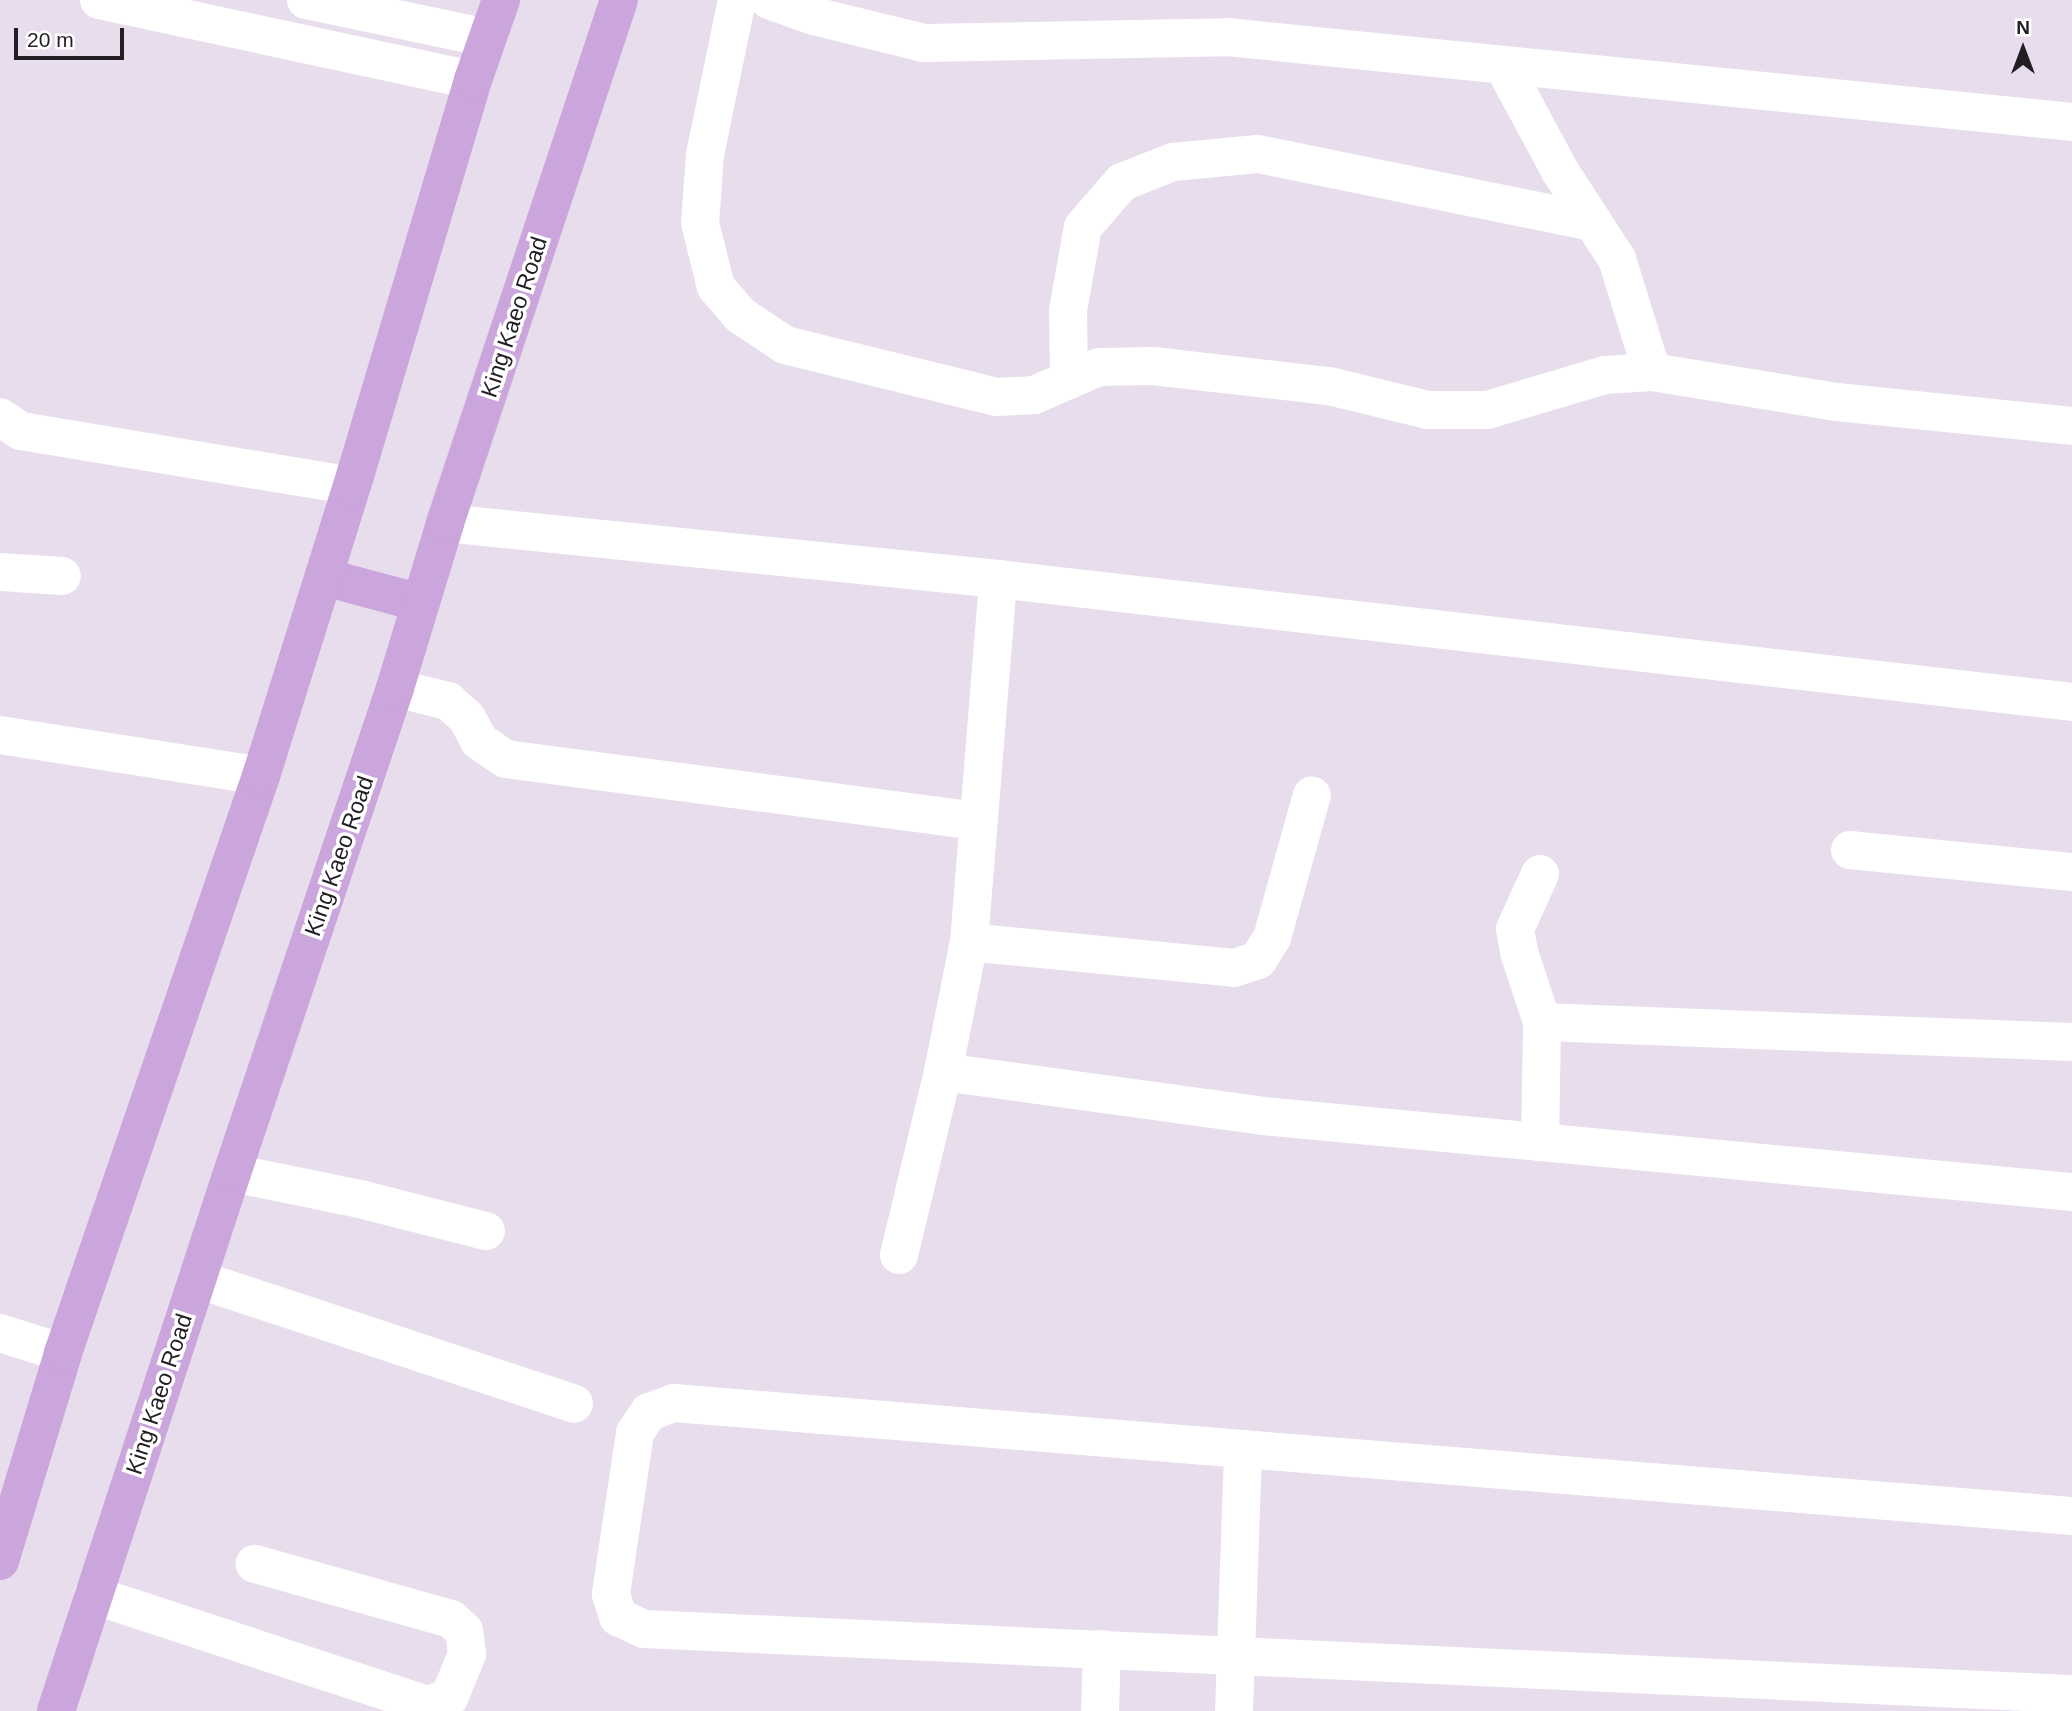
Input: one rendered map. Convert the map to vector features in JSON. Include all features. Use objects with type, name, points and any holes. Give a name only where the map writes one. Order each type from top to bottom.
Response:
[{"type":"main road","points":[[0,1561],[63,1353],[261,776],[352,486],[473,80],[501,0]]},
{"type":"main road","name":"King Kaeo Road","points":[[57,1711],[232,1173],[395,688],[445,523],[619,0]]},
{"type":"main road","points":[[324,577],[421,604]]},
{"type":"street","points":[[99,0],[473,80]]},
{"type":"street","points":[[306,0],[488,38]]},
{"type":"street","points":[[737,0],[705,154],[700,223],[716,287],[740,315],[785,345],[996,397],[1034,395],[1099,368],[1153,366],[1329,386],[1428,410],[1487,410],[1605,375],[1652,372],[1837,402],[2072,426]]},
{"type":"street","points":[[769,0],[814,16],[923,43],[1227,37],[2072,122]]},
{"type":"street","points":[[1503,65],[1560,171],[1617,260],[1652,372]]},
{"type":"street","points":[[1069,380],[1068,310],[1083,227],[1122,182],[1173,162],[1258,154],[1593,222]]},
{"type":"street","points":[[0,417],[21,431],[352,486]]},
{"type":"street","points":[[445,523],[998,579],[2072,702]]},
{"type":"street","points":[[0,572],[62,576]]},
{"type":"street","points":[[899,1255],[943,1072],[969,942],[976,821],[998,579]]},
{"type":"street","points":[[395,688],[448,701],[467,718],[479,741],[506,759],[976,821]]},
{"type":"street","points":[[0,735],[261,776]]},
{"type":"street","points":[[969,942],[1234,968],[1258,960],[1272,938],[1312,795]]},
{"type":"street","points":[[1850,850],[2072,872]]},
{"type":"street","points":[[1540,874],[1515,929],[1519,952],[1542,1021],[1540,1142]]},
{"type":"street","points":[[1542,1021],[2072,1042]]},
{"type":"street","points":[[943,1072],[1263,1116],[2072,1192]]},
{"type":"street","points":[[232,1173],[360,1199],[486,1231]]},
{"type":"street","points":[[197,1279],[574,1404]]},
{"type":"street","points":[[0,1332],[63,1353]]},
{"type":"street","points":[[2072,1516],[674,1403],[649,1412],[635,1433],[611,1594],[618,1617],[644,1629],[2072,1694]]},
{"type":"street","points":[[1234,1711],[1243,1449]]},
{"type":"street","points":[[93,1595],[427,1705],[449,1698],[467,1654],[464,1631],[451,1619],[255,1564]]},
{"type":"street","points":[[1100,1711],[1102,1650]]}]
